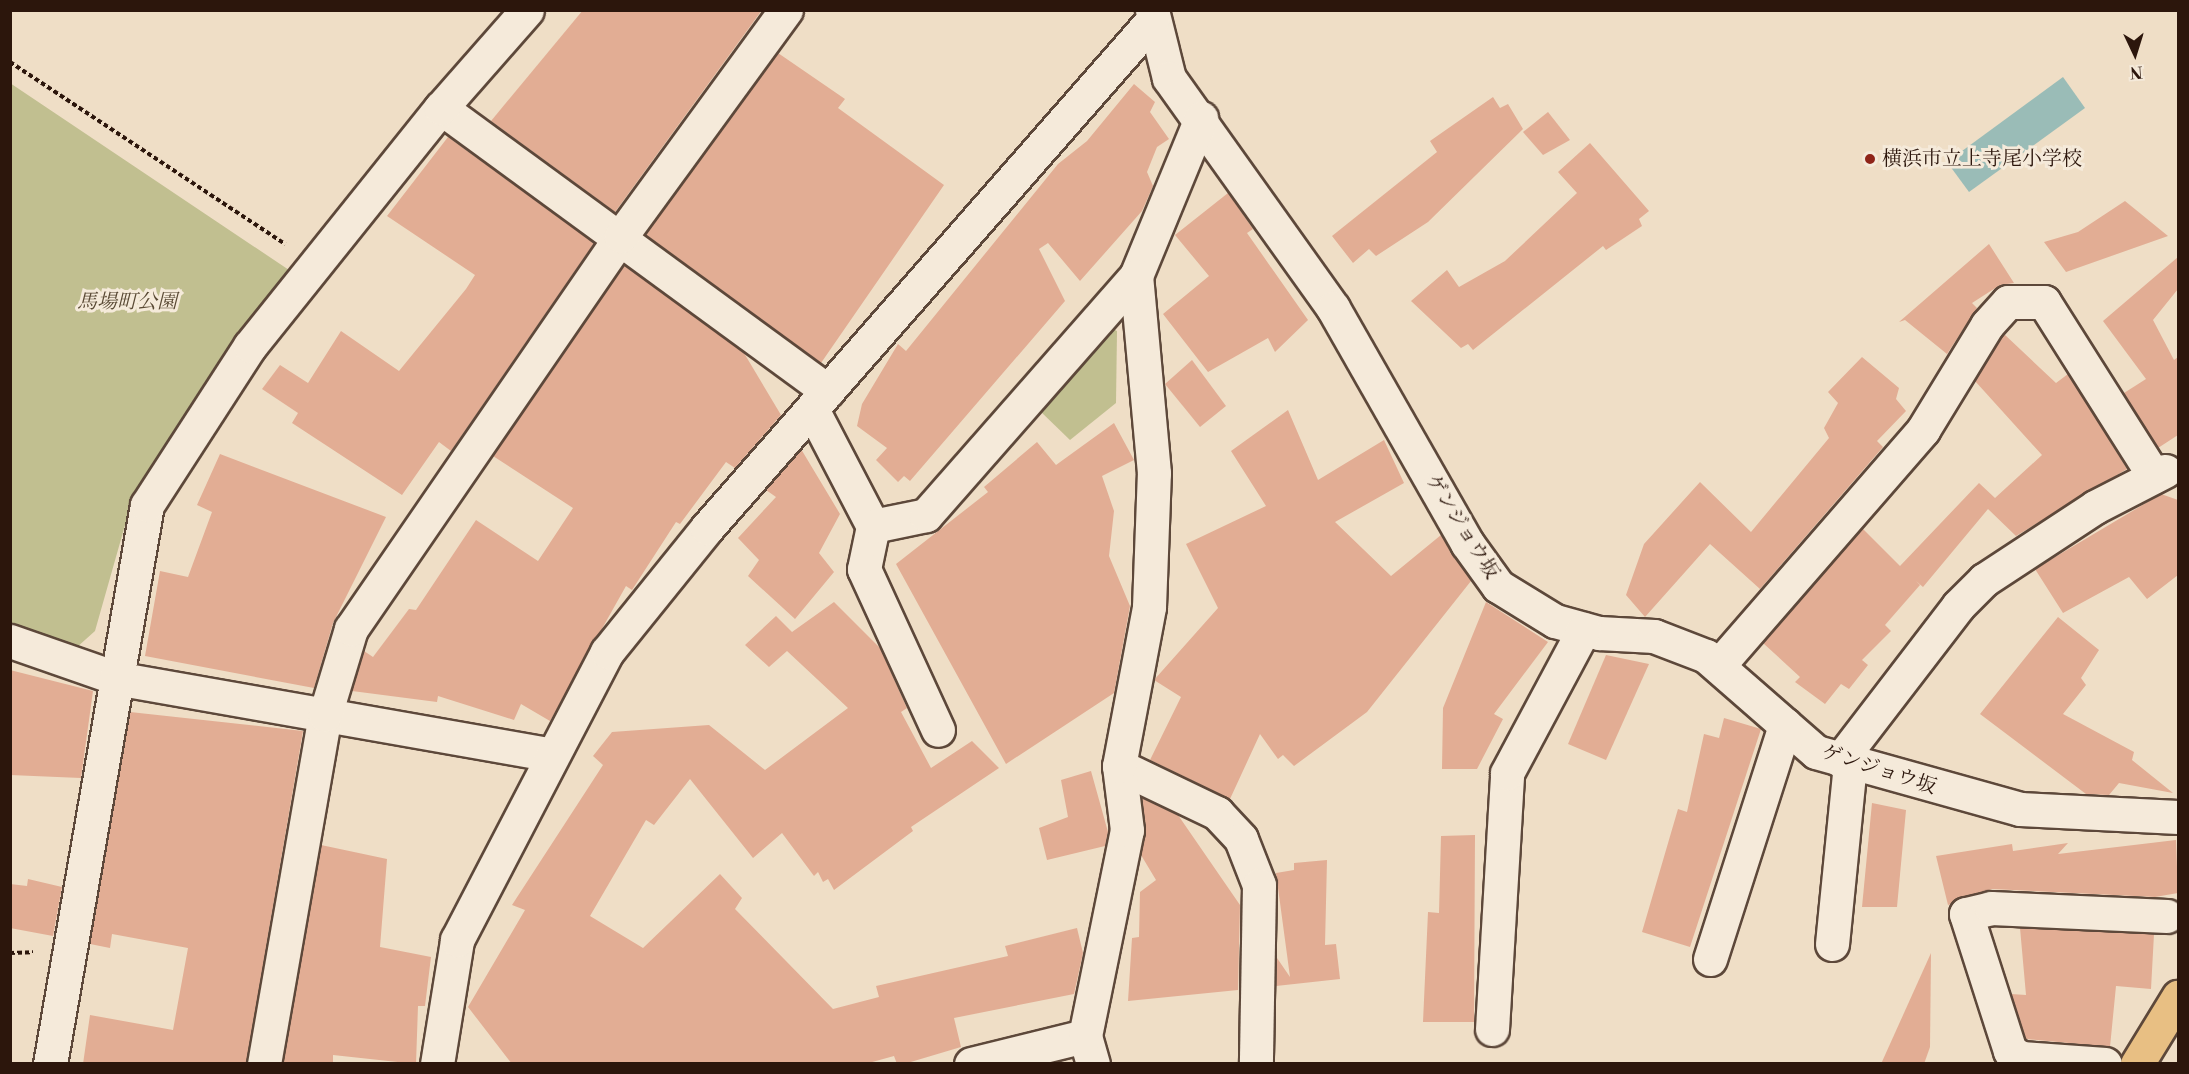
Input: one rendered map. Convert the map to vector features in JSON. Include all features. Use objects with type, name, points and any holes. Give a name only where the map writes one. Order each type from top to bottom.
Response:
[{"type":"main road","points":[[2137,1064],[2178,998]]},
{"type":"street","points":[[50,1064],[147,505],[250,346],[441,108],[527,10]]},
{"type":"street","points":[[264,1064],[325,715],[351,629],[621,236],[786,10]]},
{"type":"street","points":[[437,1064],[457,939],[551,755],[607,652],[820,400],[1152,16]]},
{"type":"street","name":"ゲンジョウ坂","points":[[1152,16],[1169,78],[1201,118],[1333,308],[1467,543],[1498,586],[1555,621],[1584,629],[1654,636],[1706,656],[1816,753],[2019,809],[2178,817]]},
{"type":"street","points":[[441,108],[621,236],[820,400],[873,526],[864,569],[938,730]]},
{"type":"street","points":[[873,526],[926,515],[1136,276],[1201,118]]},
{"type":"street","points":[[971,1064],[1089,1050],[1127,830],[1119,766],[1150,596],[1154,473],[1136,276]]},
{"type":"street","points":[[1718,666],[1923,430],[1987,325],[2008,302],[2044,302],[2160,473],[2076,518],[1984,580],[1958,606],[1845,762],[1832,944]]},
{"type":"street","points":[[1492,1029],[1507,773],[1584,629]]},
{"type":"street","points":[[10,641],[116,678],[551,755]]},
{"type":"street","points":[[1710,959],[1785,725]]},
{"type":"street","points":[[1119,766],[1218,813],[1241,839],[1259,885],[1256,1064]]},
{"type":"street","points":[[2105,1064],[2021,1058],[2010,1051],[1966,914],[1991,908],[2167,916]]},
{"type":"path","points":[[10,62],[316,264]]},
{"type":"green space","name":"馬場町公園","points":[[10,83],[289,270],[131,504],[95,631],[76,648],[11,627]]},
{"type":"green space","points":[[1105,325],[1117,331],[1116,403],[1070,440],[1039,410]]},
{"type":"water","points":[[2063,77],[2085,108],[1969,192],[1947,162]]},
{"type":"building","points":[[583,10],[762,10],[615,212],[491,121]]},
{"type":"building","points":[[778,53],[845,99],[838,108],[944,185],[821,363],[645,234]]},
{"type":"building","points":[[1134,84],[1155,102],[1150,112],[1169,139],[1157,147],[1147,172],[1153,186],[1142,211],[1080,281],[1048,243],[1039,249],[1065,301],[910,481],[904,476],[898,482],[876,460],[887,448],[857,426],[862,404],[898,344],[906,351],[1058,164],[1087,141]]},
{"type":"building","points":[[1493,97],[1500,108],[1508,104],[1523,129],[1428,222],[1376,256],[1369,249],[1353,263],[1332,236],[1437,152],[1430,141]]},
{"type":"building","points":[[1548,112],[1570,140],[1543,155],[1523,132]]},
{"type":"building","points":[[448,137],[594,243],[451,451],[439,442],[402,495],[292,423],[298,413],[262,389],[280,365],[308,383],[341,331],[399,371],[466,289],[475,275],[387,216]]},
{"type":"building","points":[[1590,143],[1649,211],[1639,219],[1642,226],[1606,250],[1603,246],[1473,350],[1468,344],[1461,348],[1411,301],[1447,270],[1459,287],[1505,261],[1577,193],[1558,172]]},
{"type":"building","points":[[1228,193],[1253,229],[1247,233],[1308,320],[1275,352],[1268,338],[1208,372],[1163,314],[1209,276],[1175,235]]},
{"type":"building","points":[[2125,201],[2168,236],[2066,272],[2044,242],[2078,232]]},
{"type":"building","points":[[1989,244],[2014,283],[2000,285],[1972,303],[1977,308],[1947,354],[1905,320],[1899,322]]},
{"type":"building","points":[[2178,257],[2178,289],[2153,320],[2174,360],[2178,357],[2178,435],[2158,448],[2124,393],[2146,379],[2103,321]]},
{"type":"building","points":[[624,265],[744,353],[781,415],[735,468],[726,462],[680,524],[676,522],[632,590],[626,586],[550,721],[521,704],[514,720],[438,696],[437,702],[352,691],[364,651],[373,657],[409,609],[416,610],[476,520],[538,561],[573,508],[493,456]]},
{"type":"building","points":[[2004,334],[2056,383],[2068,374],[2127,469],[2016,536],[1988,509],[1923,587],[1916,581],[1920,585],[1885,625],[1891,631],[1862,660],[1868,665],[1849,689],[1841,684],[1825,704],[1795,682],[1800,677],[1763,643],[1862,528],[1900,566],[1979,483],[1995,498],[2042,455],[1975,381]]},
{"type":"building","points":[[1862,357],[1899,388],[1896,399],[1906,411],[1877,441],[1883,447],[1760,589],[1710,544],[1645,617],[1626,595],[1644,544],[1700,482],[1751,532],[1829,438],[1824,428],[1838,403],[1828,392]]},
{"type":"building","points":[[1192,360],[1226,406],[1200,427],[1165,384]]},
{"type":"building","points":[[1288,410],[1318,480],[1384,440],[1404,483],[1335,522],[1391,576],[1441,535],[1471,581],[1367,712],[1294,766],[1283,755],[1278,759],[1260,734],[1230,799],[1150,760],[1181,697],[1154,680],[1218,608],[1186,544],[1266,506],[1231,451]]},
{"type":"building","points":[[1114,423],[1134,460],[1102,476],[1114,511],[1109,556],[1130,606],[1114,693],[1006,764],[896,564],[988,492],[984,487],[1037,442],[1056,465]]},
{"type":"building","points":[[801,449],[840,514],[819,553],[834,572],[795,619],[748,576],[759,560],[738,538],[776,497],[766,490]]},
{"type":"building","points":[[220,454],[386,517],[333,623],[314,688],[145,656],[160,571],[188,577],[212,512],[197,505]]},
{"type":"building","points":[[2161,494],[2178,500],[2178,575],[2147,599],[2129,577],[2063,613],[2035,569]]},
{"type":"building","points":[[834,602],[880,648],[907,708],[901,712],[931,768],[972,741],[999,768],[911,827],[913,831],[834,890],[828,879],[823,882],[818,872],[814,876],[782,833],[753,858],[690,779],[654,825],[646,820],[590,916],[643,948],[720,874],[742,898],[735,909],[833,1009],[879,997],[876,986],[1008,956],[1005,946],[1077,928],[1083,953],[1074,994],[954,1018],[961,1047],[904,1064],[897,1064],[894,1056],[865,1064],[512,1064],[468,1007],[525,910],[512,905],[603,765],[593,756],[612,732],[709,725],[765,770],[848,708],[787,651],[769,667],[745,645],[776,616],[792,632]]},
{"type":"building","points":[[1486,602],[1548,642],[1494,714],[1503,719],[1477,769],[1442,769],[1443,708]]},
{"type":"building","points":[[2058,617],[2099,650],[2081,678],[2086,685],[2063,714],[2134,752],[2132,760],[2173,793],[2119,783],[2109,795],[2086,794],[1980,714]]},
{"type":"building","points":[[1606,655],[1649,664],[1606,760],[1568,744]]},
{"type":"building","points":[[10,670],[93,691],[81,778],[10,775]]},
{"type":"building","points":[[130,712],[303,731],[246,1064],[83,1064],[90,1015],[173,1030],[188,948],[112,934],[110,948],[90,944]]},
{"type":"building","points":[[1724,718],[1761,729],[1690,947],[1642,932],[1678,809],[1687,812],[1704,734],[1719,738]]},
{"type":"building","points":[[1091,771],[1108,832],[1105,846],[1047,860],[1039,828],[1068,817],[1061,780]]},
{"type":"building","points":[[1142,798],[1178,815],[1240,905],[1238,990],[1128,1001],[1132,938],[1139,937],[1140,892],[1156,880],[1141,855],[1146,828]]},
{"type":"building","points":[[1872,803],[1906,810],[1897,907],[1862,907]]},
{"type":"building","points":[[1475,835],[1474,1022],[1423,1022],[1428,912],[1439,913],[1441,836]]},
{"type":"building","points":[[2176,840],[2178,893],[2155,897],[1992,889],[1948,905],[1936,856],[2012,844],[2013,851],[2068,843],[2058,854]]},
{"type":"building","points":[[321,845],[387,859],[380,947],[431,957],[425,1006],[418,1006],[416,1064],[333,1055],[333,1064],[283,1064]]},
{"type":"building","points":[[1327,860],[1325,945],[1336,944],[1340,979],[1276,986],[1277,958],[1290,977],[1276,873],[1294,870],[1294,863]]},
{"type":"building","points":[[28,879],[62,887],[53,936],[10,928],[10,884],[27,886]]},
{"type":"building","points":[[2020,928],[2154,934],[2151,989],[2116,986],[2110,1047],[2026,1039],[2011,994],[2026,995]]},
{"type":"building","points":[[1931,953],[1930,1047],[1924,1064],[1881,1064]]},
{"type":"place","name":"横浜市立上寺尾小学校","points":[[1870,159]]}]
